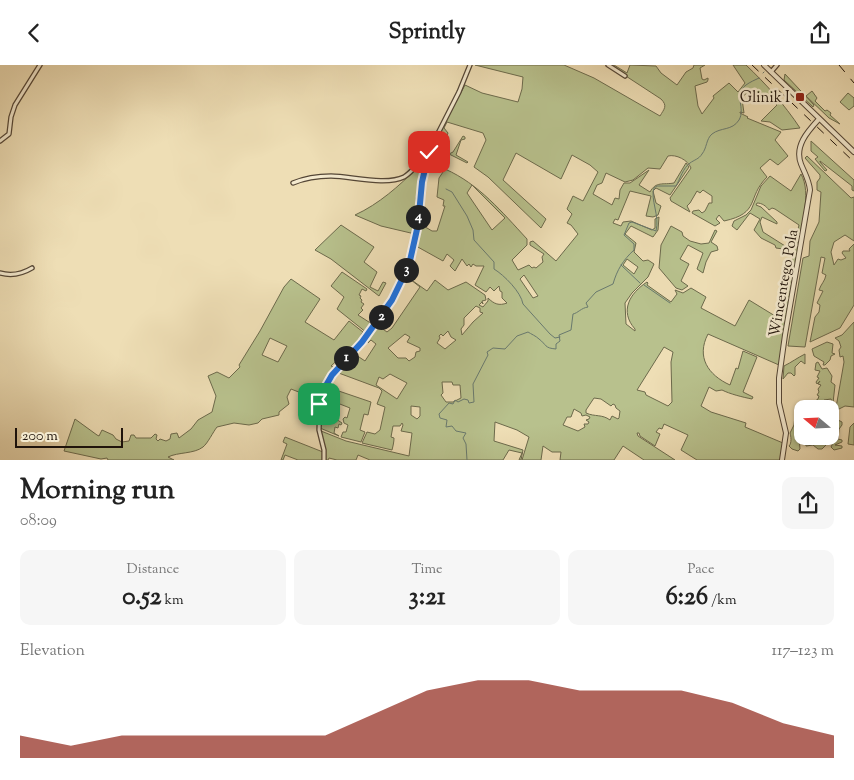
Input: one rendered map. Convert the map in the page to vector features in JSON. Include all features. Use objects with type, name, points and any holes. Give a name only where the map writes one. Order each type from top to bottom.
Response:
[{"type":"street","points":[[0,141],[9,134],[13,111],[40,65]]},
{"type":"street","points":[[324,460],[324,450],[319,429],[320,401],[324,389],[339,365],[362,342],[392,300],[409,265],[418,225],[422,182],[429,152],[459,92],[470,65]]},
{"type":"street","points":[[608,65],[625,76]]},
{"type":"street","points":[[764,65],[854,152]]},
{"type":"street","points":[[771,72],[777,65]]},
{"type":"street","name":"Wincentego Pola","points":[[782,460],[786,433],[779,403],[780,378],[785,335],[810,191],[808,179],[799,159],[799,149],[806,135],[819,119]]},
{"type":"street","points":[[293,183],[330,176],[370,181],[403,177],[429,152]]},
{"type":"street","points":[[0,273],[8,275],[25,272],[32,268]]},
{"type":"green space","points":[[475,65],[564,65],[594,78],[660,116],[665,106],[661,99],[609,65],[614,65],[627,73],[630,65],[656,66],[661,73],[677,85],[686,72],[693,68],[694,65],[705,65],[700,68],[702,79],[708,78],[708,80],[695,86],[698,106],[702,114],[714,98],[713,96],[729,83],[738,92],[745,83],[733,65],[746,65],[761,79],[800,128],[782,130],[770,122],[761,121],[777,105],[773,101],[745,94],[742,99],[744,113],[740,113],[747,118],[781,132],[775,140],[788,156],[778,165],[770,159],[760,168],[767,177],[761,185],[748,209],[743,214],[724,221],[719,215],[716,219],[720,223],[715,226],[692,213],[699,210],[702,213],[709,203],[712,203],[712,196],[703,190],[700,193],[697,191],[687,206],[690,212],[671,201],[670,198],[691,168],[685,160],[678,157],[668,156],[660,169],[648,168],[633,180],[625,182],[606,173],[602,183],[597,185],[593,194],[612,205],[615,198],[619,199],[620,190],[624,183],[630,183],[649,170],[639,185],[650,192],[657,185],[674,183],[686,163],[689,167],[670,195],[656,188],[653,191],[656,203],[661,206],[658,215],[653,217],[646,216],[651,196],[630,191],[618,220],[615,219],[613,223],[621,226],[623,222],[631,221],[652,230],[655,228],[655,219],[659,217],[658,230],[653,237],[631,226],[625,234],[636,243],[634,252],[643,261],[648,260],[654,264],[648,277],[625,303],[626,324],[635,331],[630,322],[627,309],[636,291],[647,282],[647,285],[671,302],[677,294],[675,290],[683,293],[691,288],[706,297],[701,308],[735,326],[749,300],[780,319],[782,317],[793,256],[761,238],[754,230],[760,219],[750,213],[737,230],[732,226],[734,221],[751,210],[761,186],[770,176],[791,191],[801,174],[806,191],[805,210],[797,248],[779,365],[708,334],[703,350],[706,364],[710,371],[730,385],[736,368],[738,369],[743,351],[757,357],[743,392],[753,397],[752,399],[722,390],[716,391],[709,387],[701,406],[711,412],[746,423],[745,427],[783,443],[781,460],[697,460],[681,450],[688,435],[664,424],[662,429],[659,428],[656,432],[660,434],[655,446],[637,433],[638,436],[675,460],[644,460],[623,446],[614,460],[560,460],[561,452],[552,452],[543,446],[541,460],[522,460],[529,437],[517,430],[495,422],[494,441],[523,450],[521,460],[519,460],[522,453],[509,450],[503,460],[370,460],[358,455],[356,460],[329,458],[325,460],[321,431],[346,441],[409,456],[412,433],[401,431],[402,423],[400,426],[393,426],[391,437],[394,438],[394,443],[392,450],[362,443],[367,432],[375,434],[380,430],[385,407],[377,404],[382,391],[379,388],[336,372],[337,370],[341,372],[343,369],[339,367],[353,353],[365,361],[376,344],[371,340],[368,343],[368,341],[365,341],[377,325],[387,332],[392,328],[420,287],[406,276],[427,291],[435,280],[448,290],[466,282],[485,295],[486,300],[482,301],[483,304],[482,302],[479,305],[483,307],[488,298],[497,304],[507,303],[502,298],[499,286],[494,291],[490,287],[486,292],[475,285],[484,266],[473,264],[471,267],[469,264],[467,266],[462,259],[455,271],[450,266],[454,260],[447,254],[443,261],[416,246],[419,217],[422,217],[422,225],[432,231],[437,231],[445,206],[443,206],[444,200],[437,197],[439,178],[445,169],[472,185],[489,199],[527,239],[527,245],[512,260],[518,270],[529,265],[532,268],[536,268],[543,262],[542,257],[544,254],[530,245],[530,242],[533,241],[556,261],[578,234],[567,223],[572,214],[567,209],[573,196],[583,201],[598,172],[590,165],[572,155],[561,179],[516,153],[503,180],[546,219],[541,228],[488,177],[474,167],[486,140],[483,133],[447,122],[444,128],[448,133],[446,138],[448,144],[444,149],[436,145],[443,126],[465,85],[482,93],[518,102],[523,77]],"holes":[[[472,185],[505,218],[492,230],[467,193]],[[757,203],[764,205],[769,210],[775,209],[799,225],[793,251],[763,232],[760,222],[762,217],[777,224],[777,222],[761,207],[756,205]],[[627,259],[638,267],[634,274],[623,265]],[[524,275],[538,296],[533,298],[520,279]],[[476,306],[480,308],[480,312],[483,313],[462,335],[461,329],[464,325],[464,318]],[[448,331],[451,337],[456,340],[445,349],[437,343],[441,334],[443,336]],[[405,334],[410,337],[407,342],[420,348],[420,351],[416,352],[415,357],[409,361],[406,358],[398,358],[388,348]],[[664,347],[673,352],[671,362],[672,402],[668,406],[646,395],[645,392],[637,390]],[[390,374],[407,383],[397,399],[376,385],[379,377],[383,379]],[[442,382],[452,382],[453,385],[460,385],[461,398],[453,402],[446,402],[441,395],[443,393]],[[594,398],[601,399],[611,406],[613,404],[620,411],[618,419],[612,416],[610,420],[586,413]],[[411,406],[420,407],[420,416],[417,419],[411,415]],[[574,409],[581,413],[582,416],[590,417],[586,420],[589,422],[588,424],[584,424],[585,427],[578,431],[563,425],[567,417],[571,417]]]},
{"type":"green space","points":[[785,74],[814,105],[813,107],[784,80]]},
{"type":"green space","points":[[812,91],[817,98],[815,101],[825,111],[827,110],[831,113],[830,115],[840,124],[829,118],[806,96]]},
{"type":"green space","points":[[848,93],[854,98],[854,106],[849,110],[840,102]]},
{"type":"green space","points":[[463,136],[465,139],[461,140],[456,155],[467,163],[449,154],[453,152]]},
{"type":"green space","points":[[811,141],[854,180],[854,191],[852,186],[820,161],[827,170],[825,171],[815,159],[818,157],[811,151]]},
{"type":"green space","points":[[807,156],[851,198],[854,197],[854,241],[845,235],[834,242],[831,252],[834,265],[838,259],[846,258],[842,253],[843,251],[850,251],[849,249],[854,244],[854,305],[840,328],[810,342],[815,317],[819,312],[820,305],[817,303],[823,291],[819,290],[826,275],[822,273],[825,258],[821,257],[805,347],[788,346],[803,258],[809,256],[810,241],[819,222],[821,192],[817,190],[817,182],[820,175],[805,158]]},
{"type":"green space","points":[[417,168],[422,171],[416,199],[417,224],[415,234],[381,226],[355,215],[372,206],[388,194]]},
{"type":"green space","points":[[341,225],[374,247],[364,262],[377,272],[370,287],[378,291],[383,282],[386,283],[379,296],[331,259],[315,250]]},
{"type":"green space","points":[[671,226],[682,232],[683,236],[690,241],[701,244],[709,243],[715,230],[717,231],[711,242],[717,246],[718,250],[711,252],[703,273],[697,269],[703,253],[688,245],[680,259],[689,264],[681,281],[688,286],[682,290],[676,288],[659,268],[661,245]]},
{"type":"green space","points":[[342,272],[367,289],[366,291],[362,289],[359,295],[361,296],[361,302],[364,304],[361,308],[363,310],[358,315],[372,324],[376,322],[367,333],[337,309],[344,297],[331,286]]},
{"type":"green space","points":[[291,279],[320,299],[305,322],[334,340],[349,321],[363,332],[361,335],[364,339],[352,350],[348,350],[331,366],[335,368],[324,385],[319,400],[291,389],[287,397],[289,404],[279,412],[279,415],[262,419],[258,423],[249,425],[234,423],[217,427],[203,447],[195,451],[168,457],[174,460],[108,460],[107,458],[101,459],[64,451],[75,419],[99,436],[102,430],[122,442],[129,441],[131,435],[134,435],[136,438],[151,438],[155,434],[158,441],[160,439],[166,441],[170,439],[171,434],[177,433],[179,438],[191,429],[198,420],[212,412],[216,396],[208,376],[217,372],[229,378],[240,367],[239,365],[284,287]],"holes":[[[270,338],[287,346],[278,362],[262,355]]]},
{"type":"green space","points":[[854,322],[854,407],[845,406],[839,409],[839,400],[837,400],[844,362],[843,356],[840,357],[839,350],[841,347],[839,341],[835,338],[842,335]]},
{"type":"green space","points":[[827,342],[833,344],[832,353],[835,354],[823,365],[824,362],[814,356],[812,349]]},
{"type":"green space","points":[[805,354],[805,364],[801,361],[795,367],[794,376],[788,373],[783,379],[784,366]]},
{"type":"green space","points":[[818,362],[822,369],[827,368],[832,376],[831,382],[835,385],[833,400],[817,400],[819,396],[817,395],[818,389],[821,385],[818,384],[820,381],[817,384],[816,382],[820,371],[815,370],[816,363]]},
{"type":"green space","points":[[327,387],[371,402],[368,415],[364,414],[360,430],[365,432],[361,442],[341,437],[343,432],[346,432],[348,425],[344,423],[343,419],[347,418],[350,408],[322,397]]},
{"type":"green space","points":[[320,413],[333,417],[342,423],[341,425],[339,424],[338,428],[335,427],[334,433],[339,436],[320,428]]},
{"type":"green space","points":[[839,420],[842,422],[839,429]]},
{"type":"green space","points":[[854,423],[854,445],[848,444],[850,427]]},
{"type":"green space","points":[[794,425],[794,445],[800,445],[798,451],[789,446],[791,441],[790,433]]},
{"type":"green space","points":[[285,437],[323,452],[323,460],[298,460],[285,455],[283,460],[281,460],[287,444],[283,442]]},
{"type":"green space","points":[[813,445],[826,445],[822,449],[818,449]]},
{"type":"green space","points":[[835,445],[842,446],[842,448],[834,450],[831,447]]},
{"type":"waterway","points":[[467,460],[466,444],[463,438],[466,433],[456,431],[452,426],[446,427],[447,420],[440,418],[439,414],[449,403],[453,404],[455,400],[458,402],[464,399],[468,400],[469,403],[474,402],[473,384],[488,355],[487,352],[493,348],[505,349],[517,336],[528,332],[547,347],[556,349],[556,344],[560,341],[559,335],[571,330],[573,314],[588,307],[586,303],[596,292],[613,284],[621,265],[634,250],[634,244],[624,235],[629,223],[632,222],[656,231],[657,219],[653,197],[654,188],[657,186],[676,186],[685,168],[702,154],[712,134],[733,126],[739,120],[741,115],[740,93],[748,84],[759,78]]},
{"type":"waterway","points":[[446,189],[452,192],[467,216],[473,230],[474,240],[494,262],[494,269],[512,284],[522,299],[523,304],[550,334],[555,338],[560,337]]},
{"type":"waterway","points":[[621,265],[640,283]]},
{"type":"waterway","points":[[644,285],[670,303]]},
{"type":"railway","points":[[752,65],[854,162]]},
{"type":"railway","points":[[839,65],[854,83]]},
{"type":"place","name":"Glinik I","points":[[800,97]]},
{"type":"route","points":[[319,404],[324,389],[332,375],[372,329],[392,300],[409,265],[418,225],[419,197],[429,152]]}]
